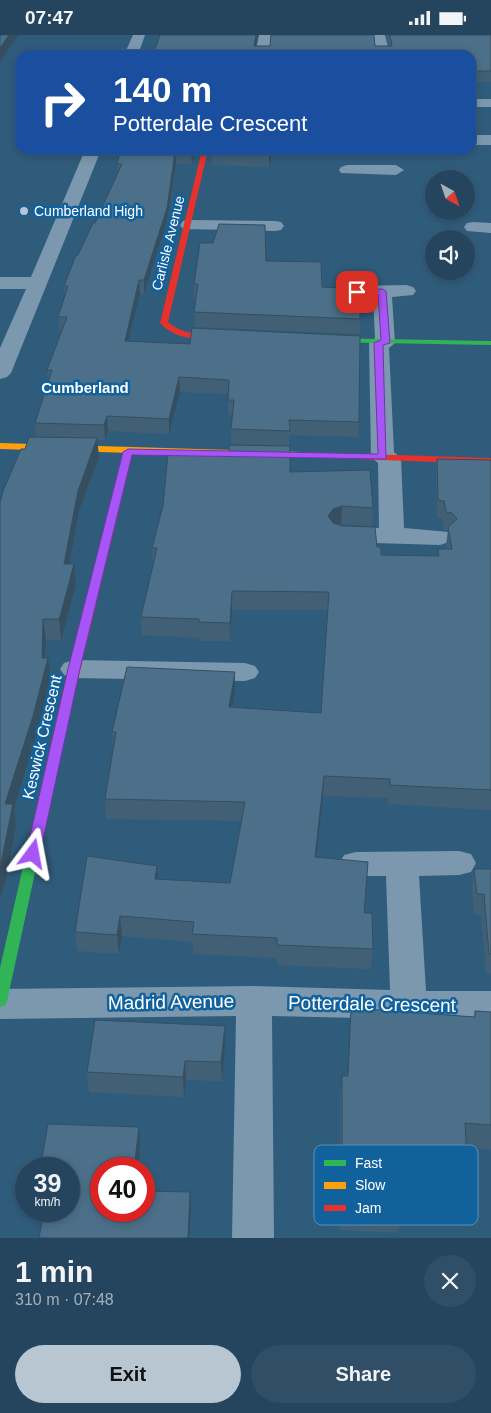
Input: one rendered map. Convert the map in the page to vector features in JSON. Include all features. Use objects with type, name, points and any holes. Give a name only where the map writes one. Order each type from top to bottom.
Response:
[{"type":"street","points":[[133,50],[138,35]]},
{"type":"street","points":[[263,50],[265,35]]},
{"type":"street","points":[[379,35],[382,50]]},
{"type":"street","points":[[476,103],[491,103]]},
{"type":"street","points":[[476,139],[491,140]]},
{"type":"street","points":[[0,373],[91,155]]},
{"type":"street","name":"Carlisle Avenue","points":[[204,155],[189,225],[164,323],[169,330],[180,334],[240,337]]},
{"type":"street","points":[[347,170],[371,163],[396,170]]},
{"type":"street","points":[[189,225],[275,226]]},
{"type":"street","points":[[471,227],[491,228]]},
{"type":"street","points":[[0,283],[36,283]]},
{"type":"street","points":[[382,291],[386,457],[392,535]]},
{"type":"street","points":[[357,292],[406,291]]},
{"type":"street","points":[[309,340],[382,343],[491,343]]},
{"type":"street","points":[[0,447],[491,461]]},
{"type":"street","name":"Keswick Crescent","points":[[0,1003],[74,669],[128,452]]},
{"type":"street","points":[[342,535],[440,537]]},
{"type":"street","points":[[74,669],[245,672]]},
{"type":"street","points":[[402,863],[409,1006]]},
{"type":"street","points":[[356,864],[459,863]]},
{"type":"street","name":"Madrid Avenue","points":[[0,1003],[254,1001],[253,1238]]},
{"type":"street","name":"Potterdale Crescent","points":[[254,1001],[409,1006],[491,1006]]},
{"type":"building","points":[[0,35],[9,35],[0,48]]},
{"type":"building","points":[[160,35],[256,35],[254,46],[270,46],[271,35],[374,35],[375,46],[392,46],[390,35],[491,35],[491,71],[476,71],[476,50],[155,50]]},
{"type":"building","points":[[120,155],[175,155],[167,208],[144,280],[139,280],[125,341],[190,344],[192,328],[360,336],[359,422],[289,420],[290,431],[231,429],[234,400],[228,400],[229,380],[179,377],[169,419],[107,416],[104,425],[35,423],[52,370],[47,370],[67,317],[58,317],[68,286],[64,286],[76,255],[78,255],[93,223],[95,223],[122,164],[117,164]]},
{"type":"building","points":[[219,224],[265,225],[266,261],[321,262],[322,287],[358,289],[360,319],[194,312],[198,284],[194,284],[200,243],[213,243]]},
{"type":"building","points":[[29,437],[97,438],[78,491],[64,564],[74,564],[61,613],[59,619],[43,619],[42,658],[48,658],[33,716],[5,804],[13,804],[0,865],[0,503],[3,491],[21,449],[25,449]]},
{"type":"building","points":[[229,445],[290,446],[290,472],[370,470],[373,508],[342,506],[333,509],[328,516],[333,523],[342,526],[375,527],[377,547],[381,547],[381,555],[439,556],[438,549],[452,549],[448,527],[457,519],[452,513],[446,512],[444,501],[438,500],[437,459],[491,460],[491,790],[390,785],[390,779],[324,776],[315,857],[368,862],[364,913],[372,913],[373,949],[277,945],[277,938],[192,934],[194,922],[120,916],[117,935],[75,932],[87,856],[157,866],[155,879],[230,883],[245,802],[105,799],[116,732],[112,732],[127,667],[235,672],[229,707],[321,713],[329,592],[232,591],[230,623],[199,622],[199,619],[141,617],[157,548],[152,548],[163,506],[168,453],[229,453]]},
{"type":"building","points":[[474,869],[491,869],[491,954],[489,954],[484,894],[477,894]]},
{"type":"building","points":[[351,1008],[475,1017],[475,1011],[491,1012],[491,1125],[465,1123],[466,1145],[342,1145],[342,1076],[348,1076]]},
{"type":"building","points":[[95,1020],[225,1026],[221,1062],[185,1061],[183,1077],[87,1072]]},
{"type":"building","points":[[48,1124],[139,1127],[135,1157],[90,1157],[90,1222],[155,1222],[155,1191],[190,1192],[188,1238],[39,1238],[42,1222],[80,1222],[80,1157],[42,1157]]},
{"type":"traffic: fast","points":[[323,340],[491,343]]},
{"type":"traffic: fast","points":[[0,1001],[65,708]]},
{"type":"traffic: slow","points":[[0,446],[301,455]]},
{"type":"traffic: jam","points":[[204,155],[164,323],[178,333],[186,335],[204,337],[230,336]]},
{"type":"traffic: jam","points":[[65,708],[128,452]]},
{"type":"traffic: jam","points":[[301,455],[491,461]]},
{"type":"place","name":"Cumberland High","points":[[24,211]]},
{"type":"district","name":"Cumberland","points":[[85,387]]},
{"type":"route","points":[[33,854],[74,669],[128,452],[383,457],[379,343],[386,343],[382,291],[357,292]]}]
